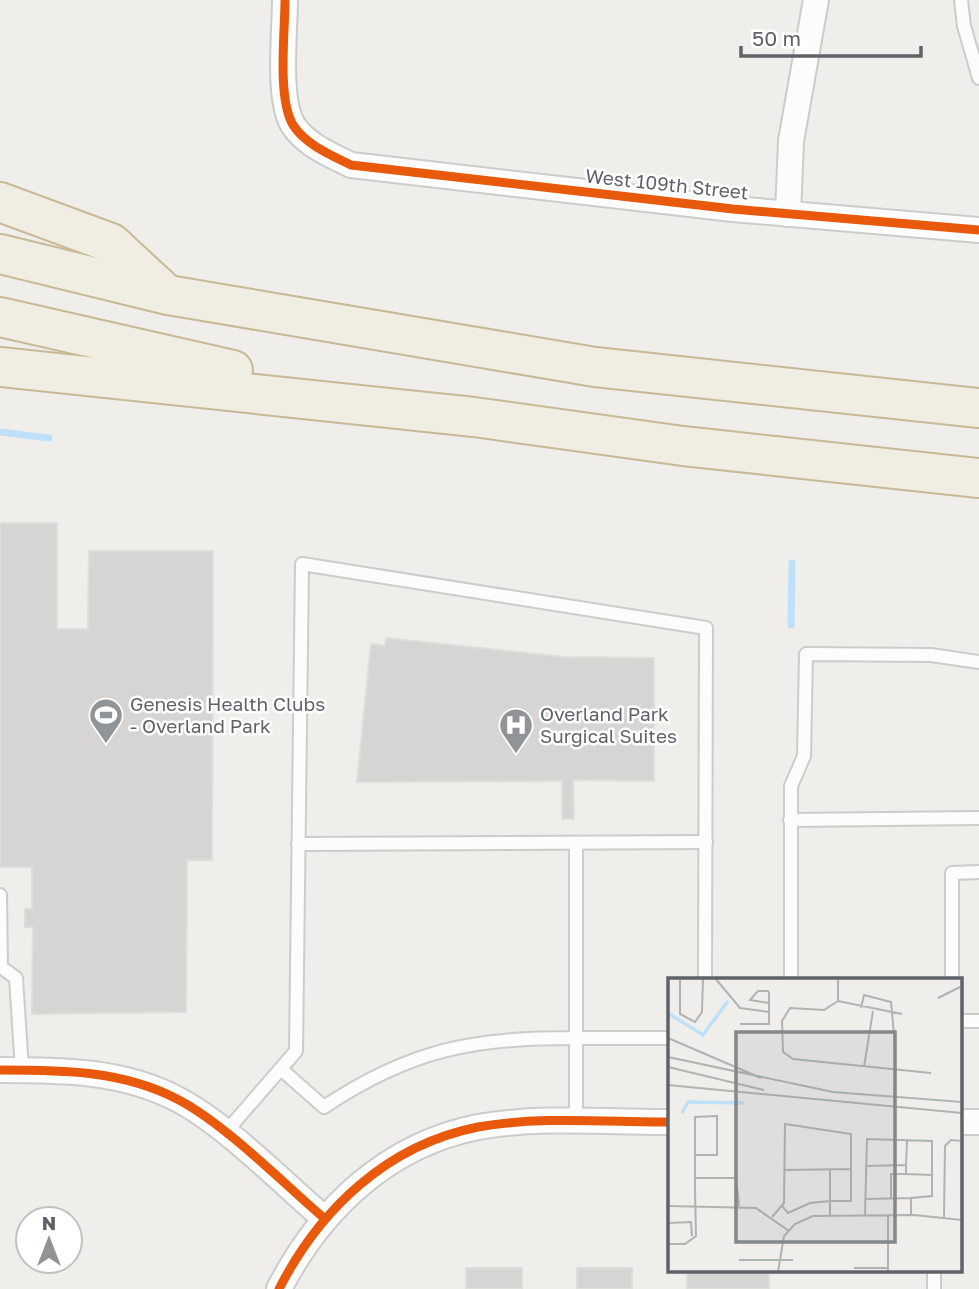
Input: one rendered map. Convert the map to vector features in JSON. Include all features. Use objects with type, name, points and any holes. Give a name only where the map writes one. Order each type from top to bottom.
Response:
[{"type":"highway","points":[[0,202],[111,243],[167,295]]},
{"type":"highway","points":[[0,254],[167,295],[595,367],[979,408]]},
{"type":"highway","points":[[0,317],[260,376],[474,417]]},
{"type":"highway","points":[[0,367],[474,417],[683,446],[979,478]]},
{"type":"street","name":"West 109th Street","points":[[285,0],[285,96],[293,124],[316,147],[351,165],[788,214],[979,230]]},
{"type":"street","points":[[788,214],[791,141],[816,0]]},
{"type":"street","points":[[11,1070],[72,1070],[122,1079],[178,1100],[224,1134],[325,1219]]},
{"type":"street","points":[[279,1289],[297,1254],[346,1195],[367,1178],[429,1142],[487,1126],[668,1122]]},
{"type":"lane","points":[[961,0],[964,26],[979,78]]},
{"type":"lane","points":[[224,1134],[296,1051],[302,564],[706,628],[705,978]]},
{"type":"lane","points":[[791,978],[791,786],[804,756],[806,654],[931,655],[979,662]]},
{"type":"lane","points":[[790,820],[979,818]]},
{"type":"lane","points":[[298,844],[706,842]]},
{"type":"lane","points":[[576,843],[576,1122]]},
{"type":"lane","points":[[952,978],[952,873],[979,872]]},
{"type":"lane","points":[[0,895],[1,967],[16,978],[11,1070]]},
{"type":"lane","points":[[282,1070],[324,1107],[388,1069],[453,1046],[502,1039],[668,1038]]},
{"type":"building","name":"Genesis Health Clubs - Overland Park","points":[[0,523],[57,523],[57,629],[88,629],[89,551],[213,551],[212,860],[187,860],[186,1012],[32,1014],[33,927],[25,927],[25,909],[32,909],[32,867],[0,867]]},
{"type":"building","points":[[386,638],[565,657],[654,658],[654,781],[573,780],[574,819],[562,819],[562,781],[357,782],[371,644],[385,646]]},
{"type":"building","points":[[466,1268],[522,1268],[522,1289],[466,1289]]},
{"type":"building","points":[[577,1268],[632,1268],[632,1289],[577,1289]]},
{"type":"building","points":[[687,1272],[769,1272],[769,1289],[687,1289]]},
{"type":"waterway","points":[[0,432],[49,438]]},
{"type":"waterway","points":[[791,625],[792,563]]},
{"type":"cycle path","points":[[285,0],[283,82],[288,113],[293,125],[305,138],[319,149],[351,165],[733,209],[979,230]]},
{"type":"cycle path","points":[[0,1070],[91,1074],[114,1077],[158,1090],[216,1124],[325,1219]]},
{"type":"cycle path","points":[[279,1289],[315,1232],[336,1207],[386,1165],[414,1149],[445,1136],[501,1124],[549,1121],[668,1122]]},
{"type":"place","name":"Genesis Health Clubs - Overland Park","points":[[106,745]]},
{"type":"place","name":"Overland Park Surgical Suites","points":[[516,755]]}]
